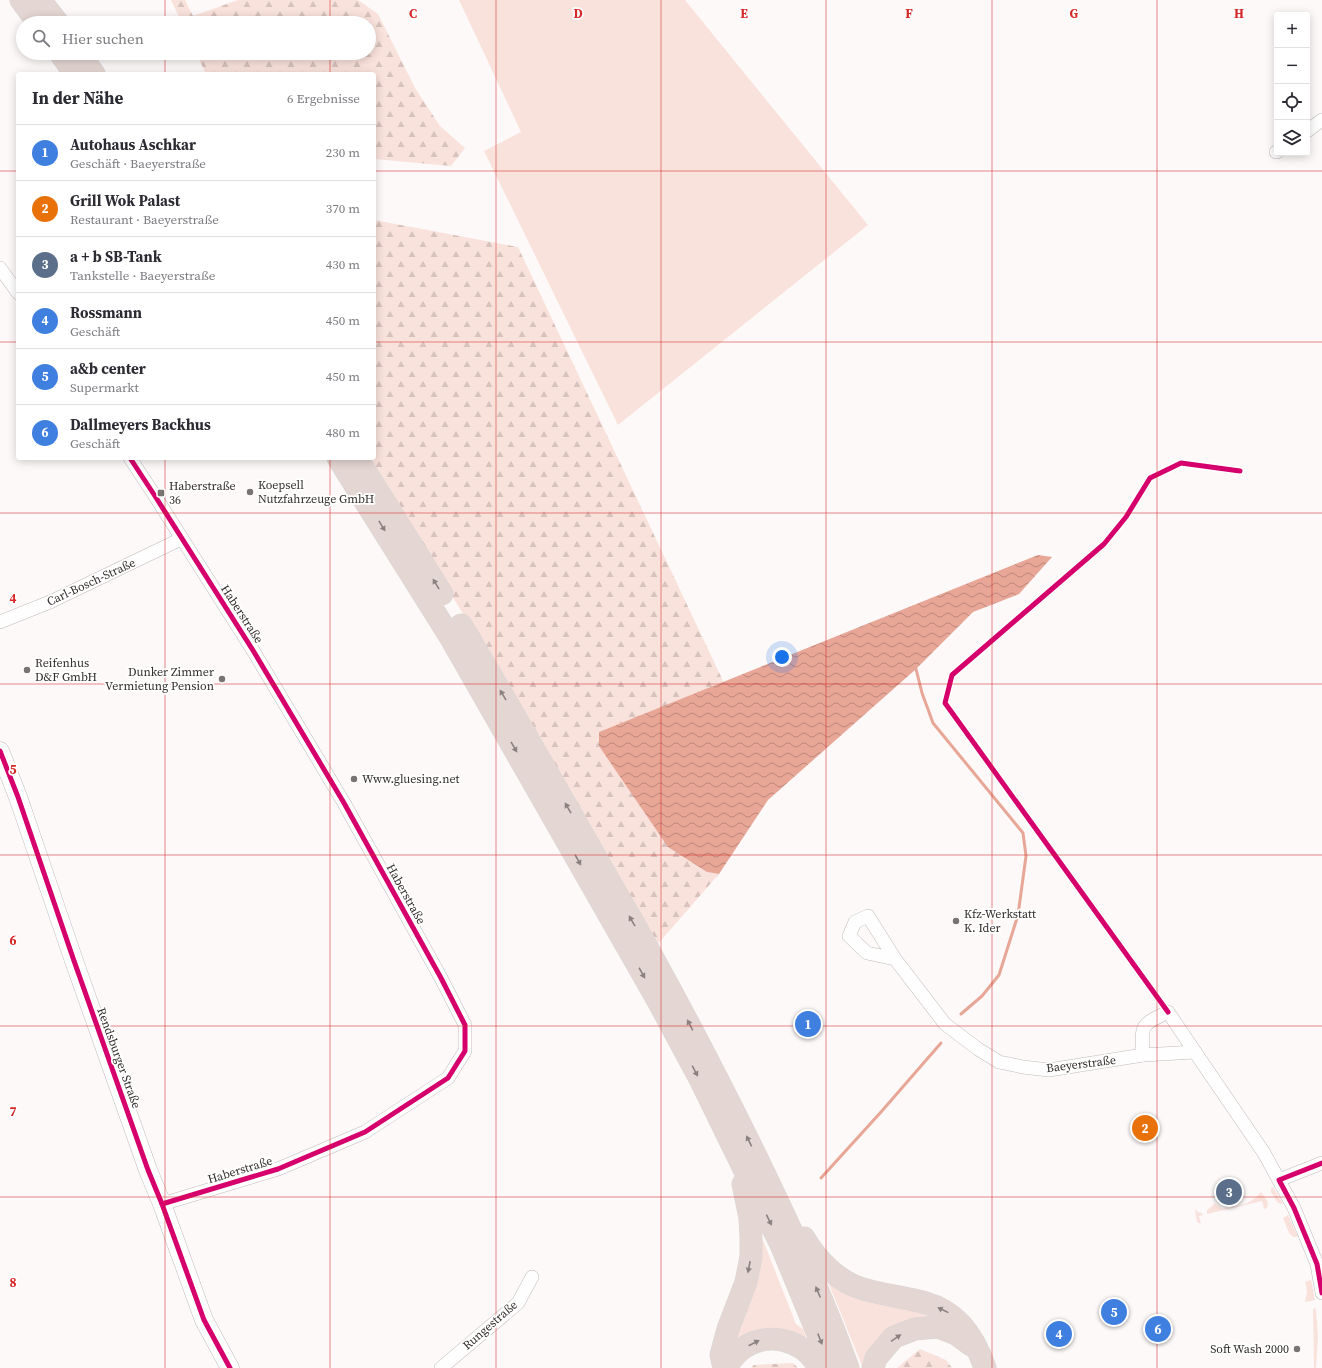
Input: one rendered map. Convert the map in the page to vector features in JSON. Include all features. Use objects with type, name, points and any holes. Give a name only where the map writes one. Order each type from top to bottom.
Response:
[{"type":"highway","points":[[20,0],[33,16]]},
{"type":"highway","points":[[40,0],[53,16]]},
{"type":"highway","points":[[65,60],[74,72]]},
{"type":"highway","points":[[84,60],[93,72]]},
{"type":"highway","points":[[339,460],[452,640],[657,999],[700,1079],[782,1247],[832,1368]]},
{"type":"highway","points":[[358,460],[377,488],[503,695],[652,955],[716,1074],[766,1176],[799,1247],[835,1332],[848,1368]]},
{"type":"highway","points":[[724,1368],[721,1355],[728,1329],[746,1282],[751,1257],[750,1218],[740,1159]]},
{"type":"highway","points":[[766,1176],[809,1247],[822,1263],[840,1278],[862,1289],[927,1303],[948,1312],[965,1327],[981,1358]]},
{"type":"highway","points":[[873,1368],[876,1358],[894,1337],[915,1329],[938,1327],[956,1334],[981,1358]]},
{"type":"highway","points":[[724,1368],[742,1349],[760,1340],[779,1339],[801,1347],[815,1360],[819,1368]]},
{"type":"street","points":[[1310,129],[1322,120]]},
{"type":"street","points":[[0,268],[16,290]]},
{"type":"street","name":"Haberstraße","points":[[131,460],[254,652],[348,810],[441,978],[465,1025],[465,1051],[448,1078],[365,1132],[278,1169],[162,1204]]},
{"type":"street","name":"Carl-Bosch-Straße","points":[[0,622],[50,602],[181,539]]},
{"type":"street","name":"Rendsburger Straße","points":[[0,751],[18,797],[148,1170],[162,1204],[204,1320],[230,1368]]},
{"type":"street","name":"Baeyerstraße","points":[[895,959],[945,1024],[978,1050],[999,1062],[1023,1068],[1049,1070],[1143,1055],[1195,1052]]},
{"type":"street","points":[[1143,1055],[1142,1033],[1147,1022],[1168,1012],[1264,1153],[1279,1180],[1294,1208],[1317,1264],[1322,1293]]},
{"type":"street","points":[[1279,1180],[1322,1163]]},
{"type":"street","name":"Rungestraße","points":[[442,1368],[518,1304],[532,1277]]},
{"type":"green space","points":[[171,0],[185,0],[193,16],[179,16]]},
{"type":"green space","points":[[238,0],[358,0],[378,14],[415,88],[440,126],[465,148],[451,166],[376,159],[376,72],[205,72],[199,60],[376,60],[376,16],[193,16]]},
{"type":"green space","points":[[459,0],[685,0],[868,225],[618,425],[484,151],[521,132]]},
{"type":"green space","points":[[376,220],[518,247],[724,683],[599,732],[707,872],[719,874],[657,945],[537,735],[367,460],[376,460]]},
{"type":"green space","points":[[1273,1187],[1283,1204],[1278,1203],[1271,1192]]},
{"type":"green space","points":[[1261,1192],[1268,1202],[1267,1208],[1264,1209],[1262,1201],[1207,1214],[1207,1210],[1214,1203],[1223,1209],[1239,1206],[1257,1197]]},
{"type":"green space","points":[[1195,1209],[1199,1213],[1200,1212],[1203,1214],[1199,1216],[1201,1224],[1197,1222]]},
{"type":"green space","points":[[1288,1215],[1298,1237],[1293,1237],[1289,1233],[1283,1218]]},
{"type":"green space","points":[[758,1237],[763,1240],[796,1324],[803,1329],[808,1342],[734,1349]]},
{"type":"green space","points":[[826,1277],[935,1310],[937,1322],[863,1368]]},
{"type":"green space","points":[[1311,1280],[1315,1300],[1305,1302],[1307,1291],[1305,1282]]},
{"type":"green space","points":[[1316,1308],[1318,1337],[1316,1368],[1314,1368],[1313,1309]]},
{"type":"green space","points":[[920,1349],[946,1360],[952,1368],[897,1368]]},
{"type":"green space","points":[[793,1363],[798,1368],[751,1368],[754,1365]]},
{"type":"water","points":[[1038,555],[1052,557],[1019,594],[973,612],[916,669],[768,800],[719,874],[707,872],[668,847],[599,746],[599,732]]},
{"type":"waterway","points":[[916,669],[922,693],[933,723],[1023,833],[1026,856],[1018,915],[999,975],[982,996],[961,1014]]},
{"type":"waterway","points":[[821,1178],[941,1043]]},
{"type":"cycle path","points":[[131,460],[254,652],[344,803],[441,978],[465,1025],[465,1051],[448,1078],[365,1132],[278,1169],[162,1204]]},
{"type":"cycle path","points":[[1168,1012],[945,703],[952,675],[1104,544],[1126,517],[1150,478],[1181,463],[1240,471]]},
{"type":"cycle path","points":[[0,751],[18,797],[148,1170],[162,1204],[204,1320],[230,1368]]},
{"type":"cycle path","points":[[1322,1163],[1279,1180],[1294,1208],[1317,1264],[1322,1293]]},
{"type":"place","name":"Koepsell Nutzfahrzeuge GmbH","points":[[250,492]]},
{"type":"place","name":"Haberstraße 36","points":[[161,493]]},
{"type":"place","name":"Reifenhus D&F GmbH","points":[[27,670]]},
{"type":"place","name":"Dunker Zimmer Vermietung Pension","points":[[222,679]]},
{"type":"place","name":"Www.gluesing.net","points":[[354,779]]},
{"type":"place","name":"Kfz-Werkstatt K. Ider","points":[[956,921]]},
{"type":"place","name":"Autohaus Aschkar","points":[[808,1024]]},
{"type":"place","name":"Grill Wok Palast","points":[[1145,1128]]},
{"type":"place","name":"a + b SB-Tank","points":[[1229,1192]]},
{"type":"place","name":"a&b center","points":[[1114,1312]]},
{"type":"place","name":"Dallmeyers Backhus","points":[[1158,1329]]},
{"type":"place","name":"Rossmann","points":[[1059,1334]]},
{"type":"place","name":"Soft Wash 2000","points":[[1297,1349]]}]
